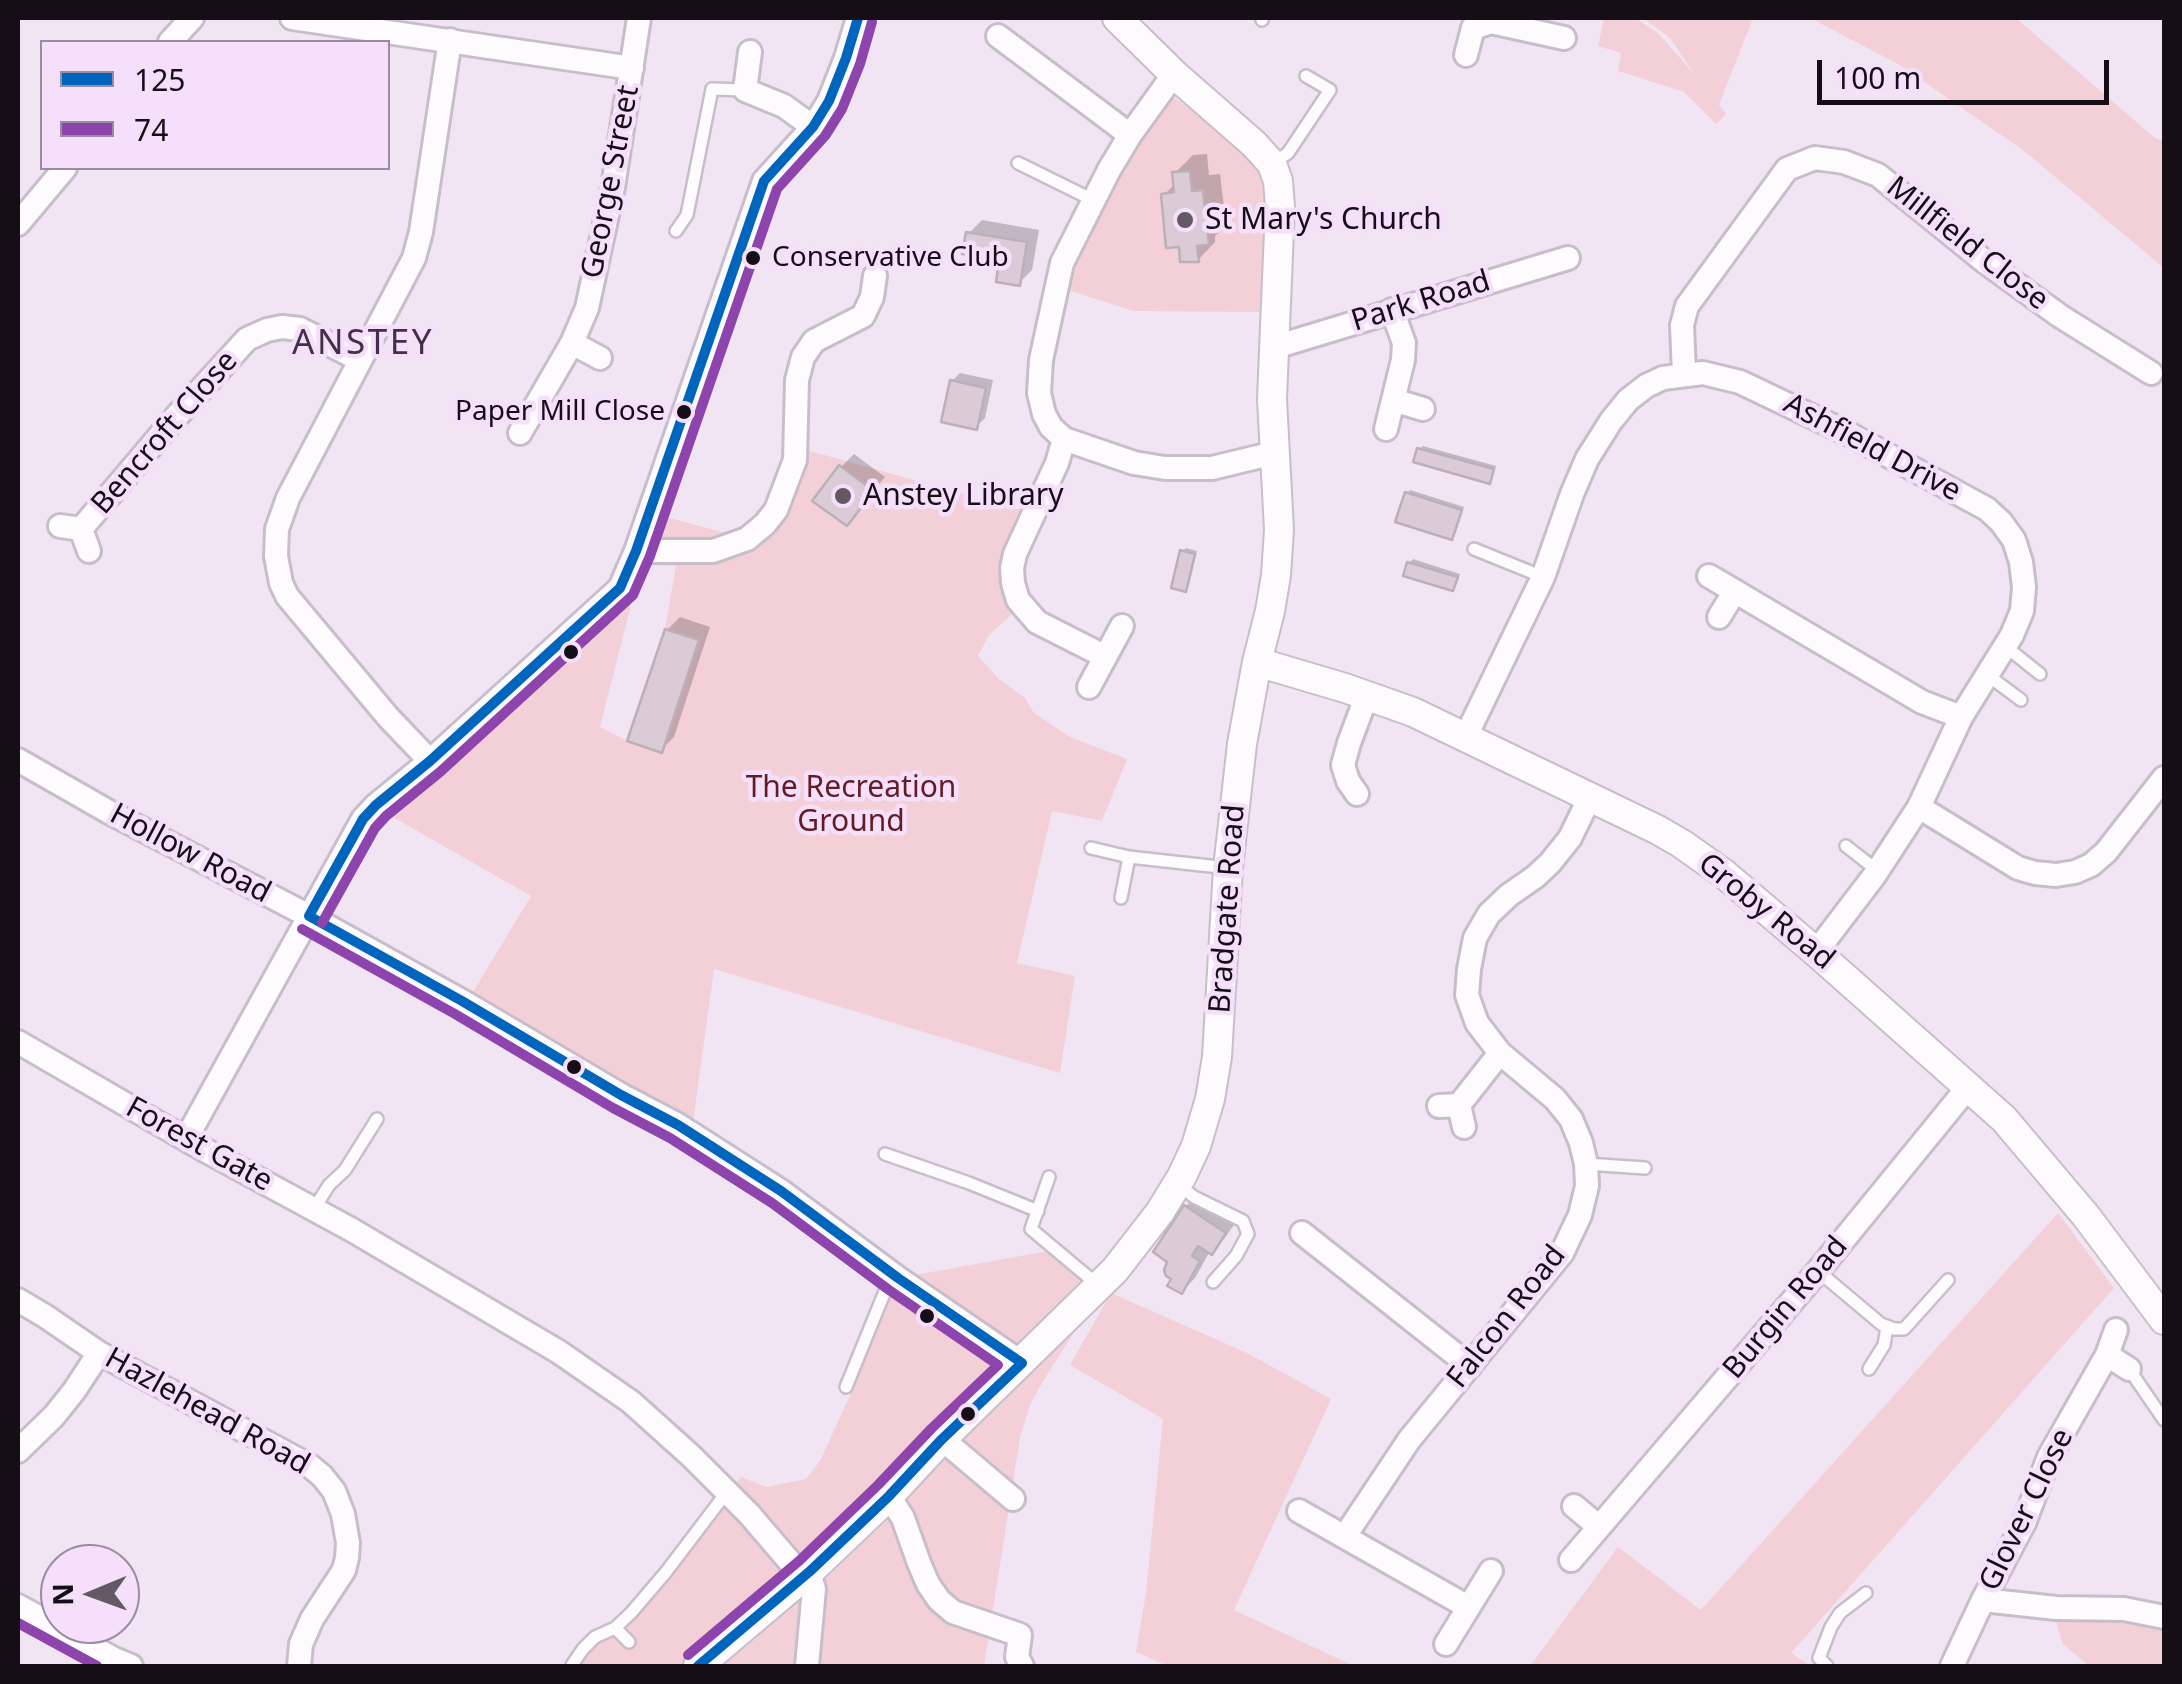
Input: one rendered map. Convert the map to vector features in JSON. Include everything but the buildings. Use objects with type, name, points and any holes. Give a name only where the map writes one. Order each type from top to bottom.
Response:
[{"type":"street","points":[[172,40],[192,18]]},
{"type":"street","points":[[292,18],[632,68]]},
{"type":"street","name":"George Street","points":[[520,433],[572,344],[587,308],[613,187],[639,18]]},
{"type":"street","points":[[186,1139],[363,820],[620,588],[764,181],[813,128],[829,101],[858,18]]},
{"type":"street","points":[[1117,18],[1272,164]]},
{"type":"street","points":[[1466,55],[1473,28],[1491,20],[1564,38]]},
{"type":"street","points":[[998,36],[1130,135]]},
{"type":"street","points":[[430,761],[388,718],[287,596],[276,556],[277,530],[288,498],[414,258],[450,40]]},
{"type":"street","points":[[750,52],[745,90],[784,106],[813,128]]},
{"type":"street","points":[[1174,74],[1130,135],[1062,263],[1042,360],[1039,394],[1044,414],[1064,439],[1134,464],[1212,468],[1274,453]]},
{"type":"street","name":"Millfield Close","points":[[1684,374],[1682,325],[1687,306],[1787,169],[1815,158],[1844,162],[1878,174],[1984,261],[2137,371]]},
{"type":"street","name":"Bradgate Road","points":[[698,1666],[890,1496],[942,1439],[1114,1270],[1160,1212],[1196,1146],[1214,1071],[1228,868],[1242,744],[1276,574],[1279,530],[1272,400],[1280,207],[1272,164]]},
{"type":"street","points":[[18,224],[63,170]]},
{"type":"street","name":"Park Road","points":[[1273,343],[1285,344],[1568,258]]},
{"type":"street","points":[[636,551],[713,551],[747,540],[765,524],[776,510],[795,460],[797,380],[803,357],[814,341],[863,316],[872,298],[875,276]]},
{"type":"street","points":[[1386,429],[1404,360],[1404,343],[1392,310]]},
{"type":"street","name":"Bencroft Close","points":[[77,536],[247,339],[282,327],[300,329],[360,360]]},
{"type":"street","points":[[572,344],[600,358]]},
{"type":"street","name":"Ashfield Drive","points":[[1466,736],[1543,577],[1587,459],[1628,400],[1663,378],[1719,375],[1848,433],[1988,509],[2014,540],[2024,587],[2022,611],[2012,635],[1961,716],[1920,808],[1816,952]]},
{"type":"street","points":[[1394,400],[1422,408]]},
{"type":"street","points":[[1064,439],[1057,463],[1014,554],[1013,583],[1018,600],[1037,622],[1104,656]]},
{"type":"street","points":[[1709,576],[1922,702],[1961,716]]},
{"type":"street","points":[[259,593],[281,583]]},
{"type":"street","points":[[1719,617],[1735,592]]},
{"type":"street","points":[[1090,688],[1122,626]]},
{"type":"street","name":"Groby Road","points":[[1257,662],[1413,712],[1682,844],[1723,873],[2004,1119],[2086,1216],[2164,1320]]},
{"type":"street","points":[[1357,794],[1343,765],[1367,696]]},
{"type":"street","name":"Hollow Road","points":[[18,760],[309,916],[678,1125],[781,1191],[892,1274],[1022,1363]]},
{"type":"street","points":[[1920,808],[2018,868],[2056,874],[2075,872],[2106,852],[2164,778]]},
{"type":"street","name":"Falcon Road","points":[[1345,1536],[1409,1440],[1562,1253],[1580,1215],[1587,1186],[1586,1164],[1571,1119],[1555,1099],[1500,1053],[1476,1024],[1467,995],[1476,938],[1489,914],[1550,864],[1570,838],[1590,797]]},
{"type":"street","name":"Forest Gate","points":[[18,1042],[559,1352],[630,1402],[692,1456],[806,1574]]},
{"type":"street","points":[[1454,1112],[1500,1053]]},
{"type":"street","name":"Burgin Road","points":[[1570,1560],[1818,1271],[1968,1086]]},
{"type":"street","points":[[1302,1234],[1315,1259],[1470,1366]]},
{"type":"street","name":"Hazlehead Road","points":[[18,1300],[99,1353],[322,1476],[344,1514],[347,1558],[344,1570],[307,1632],[298,1666]]},
{"type":"street","name":"Glover Close","points":[[1952,1666],[2024,1522],[2049,1457],[2107,1355],[2116,1330]]},
{"type":"street","points":[[18,1450],[54,1416],[99,1353]]},
{"type":"street","points":[[2107,1355],[2129,1369]]},
{"type":"street","points":[[942,1439],[1013,1499]]},
{"type":"street","points":[[890,1496],[904,1518],[928,1584],[940,1600],[953,1612],[1020,1635],[1017,1656],[1022,1666]]},
{"type":"street","points":[[1574,1506],[1599,1527]]},
{"type":"street","points":[[1298,1511],[1468,1607]]},
{"type":"street","points":[[1446,1644],[1491,1571]]},
{"type":"street","points":[[806,1574],[814,1589],[807,1666]]},
{"type":"street","points":[[1984,1600],[2056,1608],[2124,1609],[2164,1617]]},
{"type":"street","points":[[18,1606],[119,1664]]},
{"type":"lane","points":[[1272,164],[1288,152],[1330,90],[1306,76]]},
{"type":"lane","points":[[676,231],[687,215],[712,89],[745,90]]},
{"type":"lane","points":[[1018,163],[1093,200]]},
{"type":"lane","points":[[1474,549],[1543,577]]},
{"type":"lane","points":[[2005,646],[2040,674]]},
{"type":"lane","points":[[1986,674],[2022,700]]},
{"type":"lane","points":[[1846,846],[1878,870]]},
{"type":"lane","points":[[1091,848],[1129,857],[1228,868]]},
{"type":"lane","points":[[1122,898],[1129,857]]},
{"type":"lane","points":[[314,1209],[376,1119]]},
{"type":"lane","points":[[885,1154],[1038,1211]]},
{"type":"lane","points":[[1586,1164],[1646,1168]]},
{"type":"lane","points":[[1049,1177],[1031,1229],[1098,1286]]},
{"type":"lane","points":[[1178,1184],[1194,1197],[1243,1221],[1248,1234],[1214,1282]]},
{"type":"lane","points":[[1818,1271],[1880,1324],[1904,1329],[1948,1280]]},
{"type":"lane","points":[[846,1387],[892,1274]]},
{"type":"lane","points":[[1869,1370],[1884,1344],[1887,1326]]},
{"type":"lane","points":[[2129,1369],[2164,1420]]},
{"type":"lane","points":[[572,1665],[583,1648],[615,1628],[666,1572],[726,1493]]},
{"type":"lane","points":[[1827,1666],[1819,1658],[1831,1627],[1840,1614],[1866,1594]]},
{"type":"lane","points":[[615,1628],[628,1642]]},
{"type":"green space","points":[[1604,18],[1635,18],[1658,33],[1695,75],[1670,38],[1643,18],[1753,18],[1719,105],[1726,114],[1716,124],[1684,92],[1618,71],[1621,53],[1598,46]]},
{"type":"green space","points":[[1810,18],[2016,18],[2155,138],[2164,141],[2164,268],[2023,150],[1898,64]]},
{"type":"green space","points":[[1172,96],[1232,140],[1264,174],[1268,205],[1260,312],[1133,311],[1068,290],[1062,263],[1109,170]]},
{"type":"green space","name":"The Recreation Ground","points":[[796,447],[1021,510],[1012,568],[1011,615],[989,635],[978,656],[999,679],[1025,698],[1034,713],[1070,737],[1127,759],[1102,821],[1052,811],[1017,963],[1075,976],[1060,1073],[714,969],[692,1130],[468,1000],[531,896],[391,816],[615,599],[631,605],[600,727],[662,752],[699,641],[665,629],[676,566],[646,565],[659,515],[747,539],[765,524]]},
{"type":"green space","points":[[2058,1213],[2114,1288],[1791,1653],[1811,1666],[1530,1666],[1618,1547],[1701,1610]]},
{"type":"green space","points":[[1054,1250],[1083,1284],[1098,1295],[1030,1405],[1020,1438],[984,1666],[551,1666],[572,1665],[583,1649],[615,1628],[741,1477],[766,1487],[806,1479],[820,1461],[898,1278]]},
{"type":"green space","points":[[1111,1293],[1247,1353],[1331,1399],[1234,1610],[1354,1666],[1168,1666],[1136,1652],[1146,1593],[1163,1419],[1070,1365]]},
{"type":"green space","points":[[2056,1608],[2164,1617],[2164,1666],[2089,1666],[2063,1644]]},
{"type":"transit line","name":"125","points":[[309,916],[363,819],[376,805],[430,761],[620,588],[764,181],[813,127],[829,101],[858,18]]},
{"type":"transit line","name":"74","points":[[322,923],[375,828],[386,816],[440,772],[633,595],[777,189],[825,136],[842,109],[872,22]]},
{"type":"transit line","name":"125","points":[[309,916],[678,1125],[781,1191],[1022,1363]]},
{"type":"transit line","name":"74","points":[[302,929],[670,1138],[772,1203],[998,1365],[799,1561],[688,1655]]},
{"type":"transit line","name":"125","points":[[698,1666],[809,1572],[1022,1363]]},
{"type":"transit line","name":"74","points":[[18,1623],[97,1666]]},
{"type":"place","name":"St Mary's Church","points":[[1185,220]]},
{"type":"place","name":"Conservative Club","points":[[753,258]]},
{"type":"place","name":"Paper Mill Close","points":[[684,412]]},
{"type":"place","name":"Anstey Library","points":[[843,496]]},
{"type":"district","name":"ANSTEY","points":[[363,344]]}]
